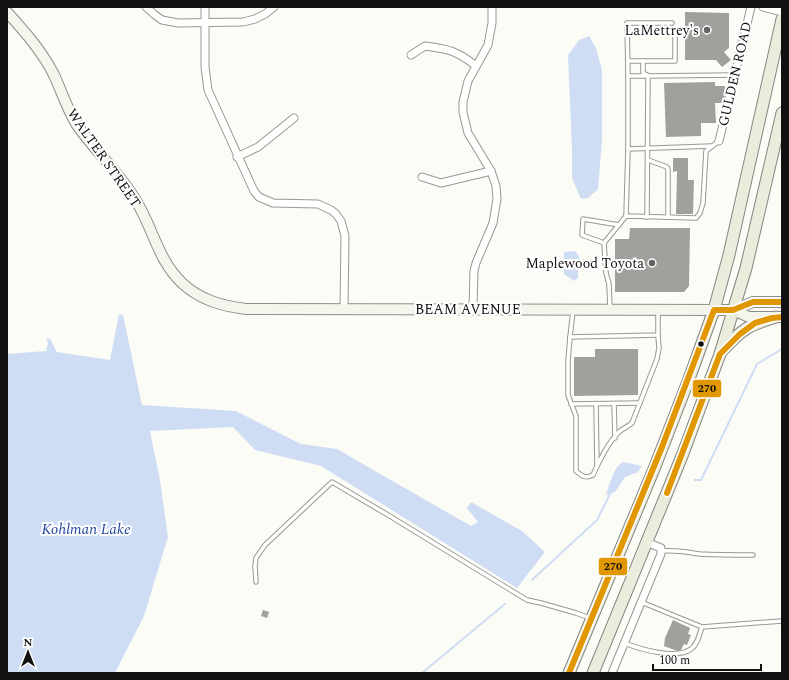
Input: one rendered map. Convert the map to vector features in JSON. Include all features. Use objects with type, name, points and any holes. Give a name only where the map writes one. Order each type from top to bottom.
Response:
[{"type":"main road","points":[[569,673],[654,469],[714,310],[730,248],[782,19]]},
{"type":"main road","points":[[593,673],[682,456],[720,354],[746,268],[782,113]]},
{"type":"main road","points":[[720,354],[736,336],[746,328],[755,323],[779,317]]},
{"type":"street","points":[[146,7],[155,15],[170,22],[205,23],[243,22],[255,19],[274,7]]},
{"type":"street","points":[[205,7],[205,67],[208,90],[237,157],[254,191],[266,201],[280,204],[318,204],[331,210],[341,221],[345,236],[344,309]]},
{"type":"street","points":[[473,309],[474,271],[478,257],[490,232],[496,212],[497,199],[496,186],[491,171],[468,133],[463,112],[464,91],[476,66],[484,54],[491,35],[492,7]]},
{"type":"street","name":"GULDEN ROAD","points":[[716,144],[751,7]]},
{"type":"street","name":"GULDEN ROAD","points":[[763,7],[782,12]]},
{"type":"street","name":"WALTER STREET","points":[[7,12],[25,31],[45,59],[76,123],[87,138],[114,168],[136,200],[166,265],[183,284],[205,299]]},
{"type":"street","points":[[411,55],[425,46],[442,48],[458,53],[476,66]]},
{"type":"street","points":[[237,157],[258,147],[294,118]]},
{"type":"street","points":[[422,177],[441,183],[491,171]]},
{"type":"street","name":"BEAM AVENUE","points":[[205,299],[220,305],[246,309],[733,310],[753,302],[782,302]]},
{"type":"street","name":"BEAM AVENUE","points":[[733,310],[749,317],[779,317]]},
{"type":"street","points":[[612,673],[660,559],[662,551],[658,546],[646,542]]},
{"type":"lane","points":[[610,310],[609,284],[606,274],[604,243],[626,216],[628,149],[627,23],[672,23]]},
{"type":"lane","points":[[628,61],[675,61],[675,30]]},
{"type":"lane","points":[[643,61],[643,73],[648,76]]},
{"type":"lane","points":[[628,76],[734,75]]},
{"type":"lane","points":[[647,217],[648,76]]},
{"type":"lane","points":[[628,149],[716,144]]},
{"type":"lane","points":[[626,216],[696,218],[700,213],[703,203],[706,151],[716,144]]},
{"type":"lane","points":[[648,160],[667,167],[668,217]]},
{"type":"lane","points":[[604,243],[582,235],[583,219],[619,225]]},
{"type":"lane","points":[[574,310],[572,313],[568,362],[568,395],[576,416],[576,471],[583,477],[592,476],[619,431],[628,427],[632,423],[657,359],[659,348],[658,310]]},
{"type":"lane","points":[[570,337],[658,335]]},
{"type":"lane","points":[[571,404],[640,403]]},
{"type":"lane","points":[[596,404],[597,466]]},
{"type":"lane","points":[[614,404],[614,438]]},
{"type":"lane","points":[[256,582],[256,558],[266,545],[332,482],[527,600],[541,602],[592,619]]},
{"type":"lane","points":[[662,551],[675,550],[727,556],[753,555]]},
{"type":"lane","points":[[641,602],[702,627],[782,621]]},
{"type":"lane","points":[[624,643],[645,650],[680,654],[691,649],[697,643],[702,627]]},
{"type":"water","points":[[589,36],[596,48],[602,70],[602,140],[598,189],[588,198],[581,199],[572,178],[568,55],[579,40]]},
{"type":"water","points":[[575,251],[579,256],[578,278],[574,281],[564,274],[564,252]]},
{"type":"water","name":"Kohlman Lake","points":[[119,314],[123,315],[142,405],[236,411],[301,444],[337,449],[471,526],[478,522],[467,508],[471,502],[522,531],[545,552],[517,588],[321,466],[255,450],[233,427],[150,431],[160,480],[168,537],[144,616],[115,673],[7,673],[7,354],[46,351],[48,343],[46,339],[50,339],[57,352],[110,360]]},
{"type":"water","points":[[623,462],[642,466],[638,472],[625,477],[615,492],[606,495],[614,472]]},
{"type":"building","name":"LaMettrey's","points":[[685,12],[729,13],[729,48],[724,52],[731,60],[722,67],[716,60],[685,60]]},
{"type":"building","points":[[715,82],[715,86],[725,86],[725,103],[715,103],[716,123],[701,123],[701,136],[666,137],[664,83]]},
{"type":"building","points":[[673,158],[688,158],[688,180],[694,180],[693,214],[676,214],[677,171],[673,172]]},
{"type":"building","name":"Maplewood Toyota","points":[[630,228],[690,228],[689,286],[684,292],[615,292],[615,239],[629,239]]},
{"type":"building","points":[[595,349],[638,349],[638,395],[574,396],[574,357],[595,357]]},
{"type":"building","points":[[263,610],[269,612],[267,618],[261,616]]},
{"type":"building","points":[[673,620],[690,628],[688,634],[691,635],[687,645],[684,644],[680,652],[664,646],[665,638]]},
{"type":"waterway","points":[[695,480],[701,480],[757,364],[782,349]]},
{"type":"waterway","points":[[532,580],[597,520],[611,492]]},
{"type":"waterway","points":[[422,673],[505,604]]},
{"type":"transit line","name":"270","points":[[569,673],[662,447],[714,310],[733,310],[753,302],[782,302]]},
{"type":"transit line","name":"270","points":[[667,493],[720,354],[740,334],[755,323],[782,317]]},
{"type":"place","name":"LaMettrey's","points":[[707,30]]},
{"type":"place","name":"Maplewood Toyota","points":[[652,263]]}]
